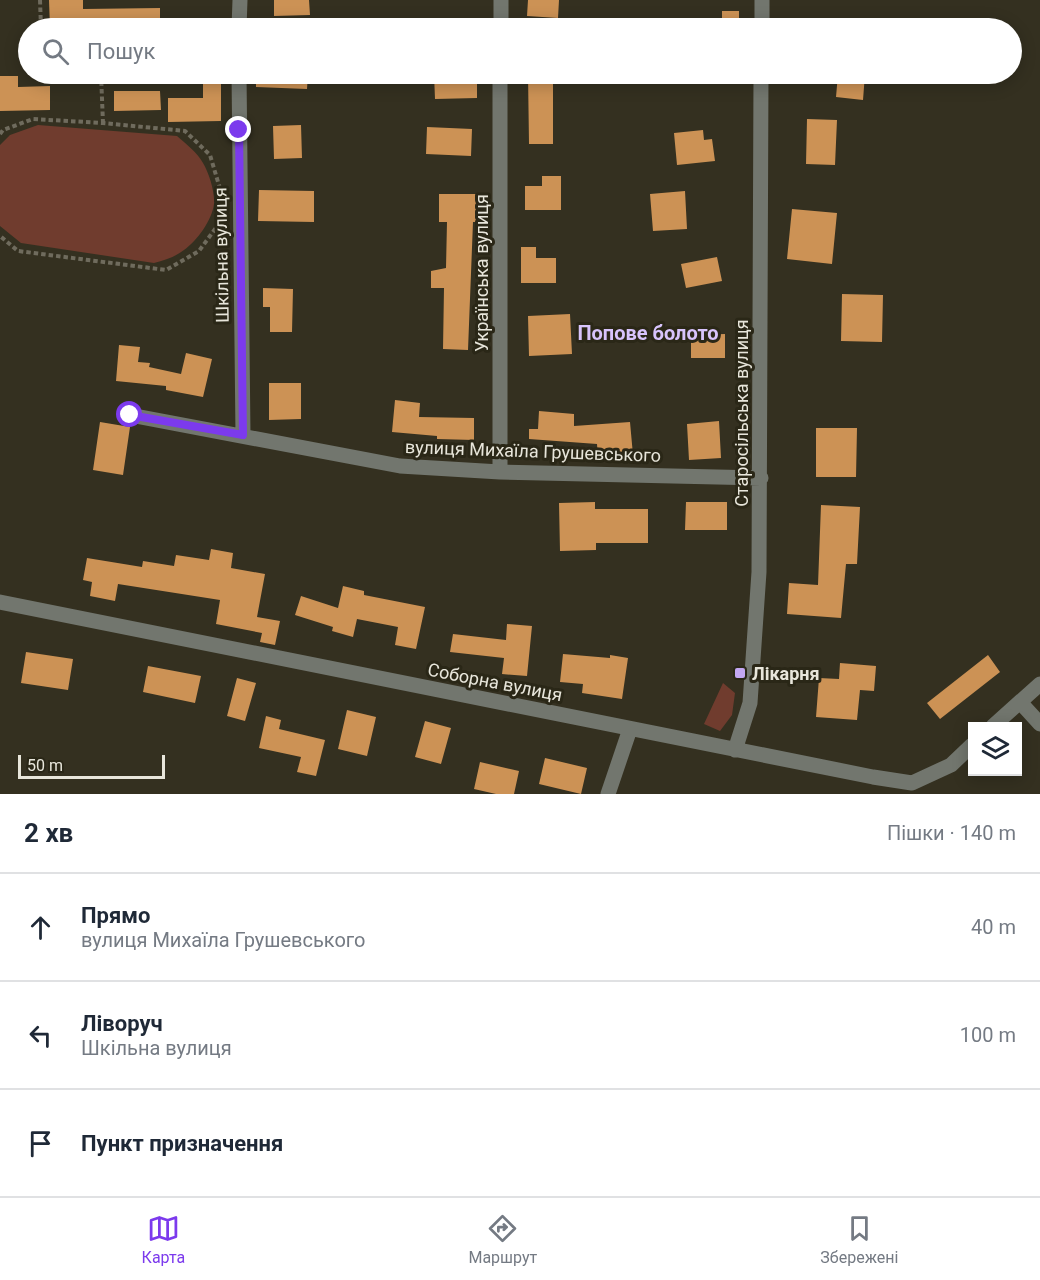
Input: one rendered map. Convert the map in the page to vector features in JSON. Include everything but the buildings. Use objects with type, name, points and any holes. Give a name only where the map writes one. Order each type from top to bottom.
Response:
[{"type":"street","points":[[240,0],[240,18]]},
{"type":"street","points":[[501,0],[501,18]]},
{"type":"street","points":[[762,0],[762,18]]},
{"type":"street","name":"Шкільна вулиця","points":[[239,84],[243,435]]},
{"type":"street","name":"Українська вулиця","points":[[500,472],[501,84]]},
{"type":"street","name":"Старосільська вулиця","points":[[735,750],[750,703],[759,572],[761,84]]},
{"type":"street","name":"вулиця Михаїла Грушевського","points":[[130,415],[400,466],[500,472],[761,478]]},
{"type":"street","name":"Соборна вулиця","points":[[0,602],[735,750],[910,789],[951,765],[968,749]]},
{"type":"street","points":[[998,722],[1040,684]]},
{"type":"street","points":[[1020,702],[1040,724]]},
{"type":"street","points":[[608,794],[630,729]]},
{"type":"path","points":[[40,0],[41,18]]},
{"type":"path","points":[[101,84],[103,123]]},
{"type":"path","points":[[0,134],[3,130],[33,119],[185,131],[210,155],[221,192],[218,225],[199,251],[166,270],[18,251],[0,236]]},
{"type":"shaded area","points":[[38,125],[177,136],[198,155],[205,167],[214,194],[213,210],[199,236],[184,250],[154,263],[21,243],[0,226],[0,145],[10,135]]},
{"type":"shaded area","points":[[723,683],[735,693],[732,715],[720,731],[704,724]]},
{"type":"place","name":"Лікарня","points":[[740,673]]},
{"type":"district","name":"Попове болото","points":[[648,333]]},
{"type":"route","points":[[130,415],[243,435],[239,130]]}]
